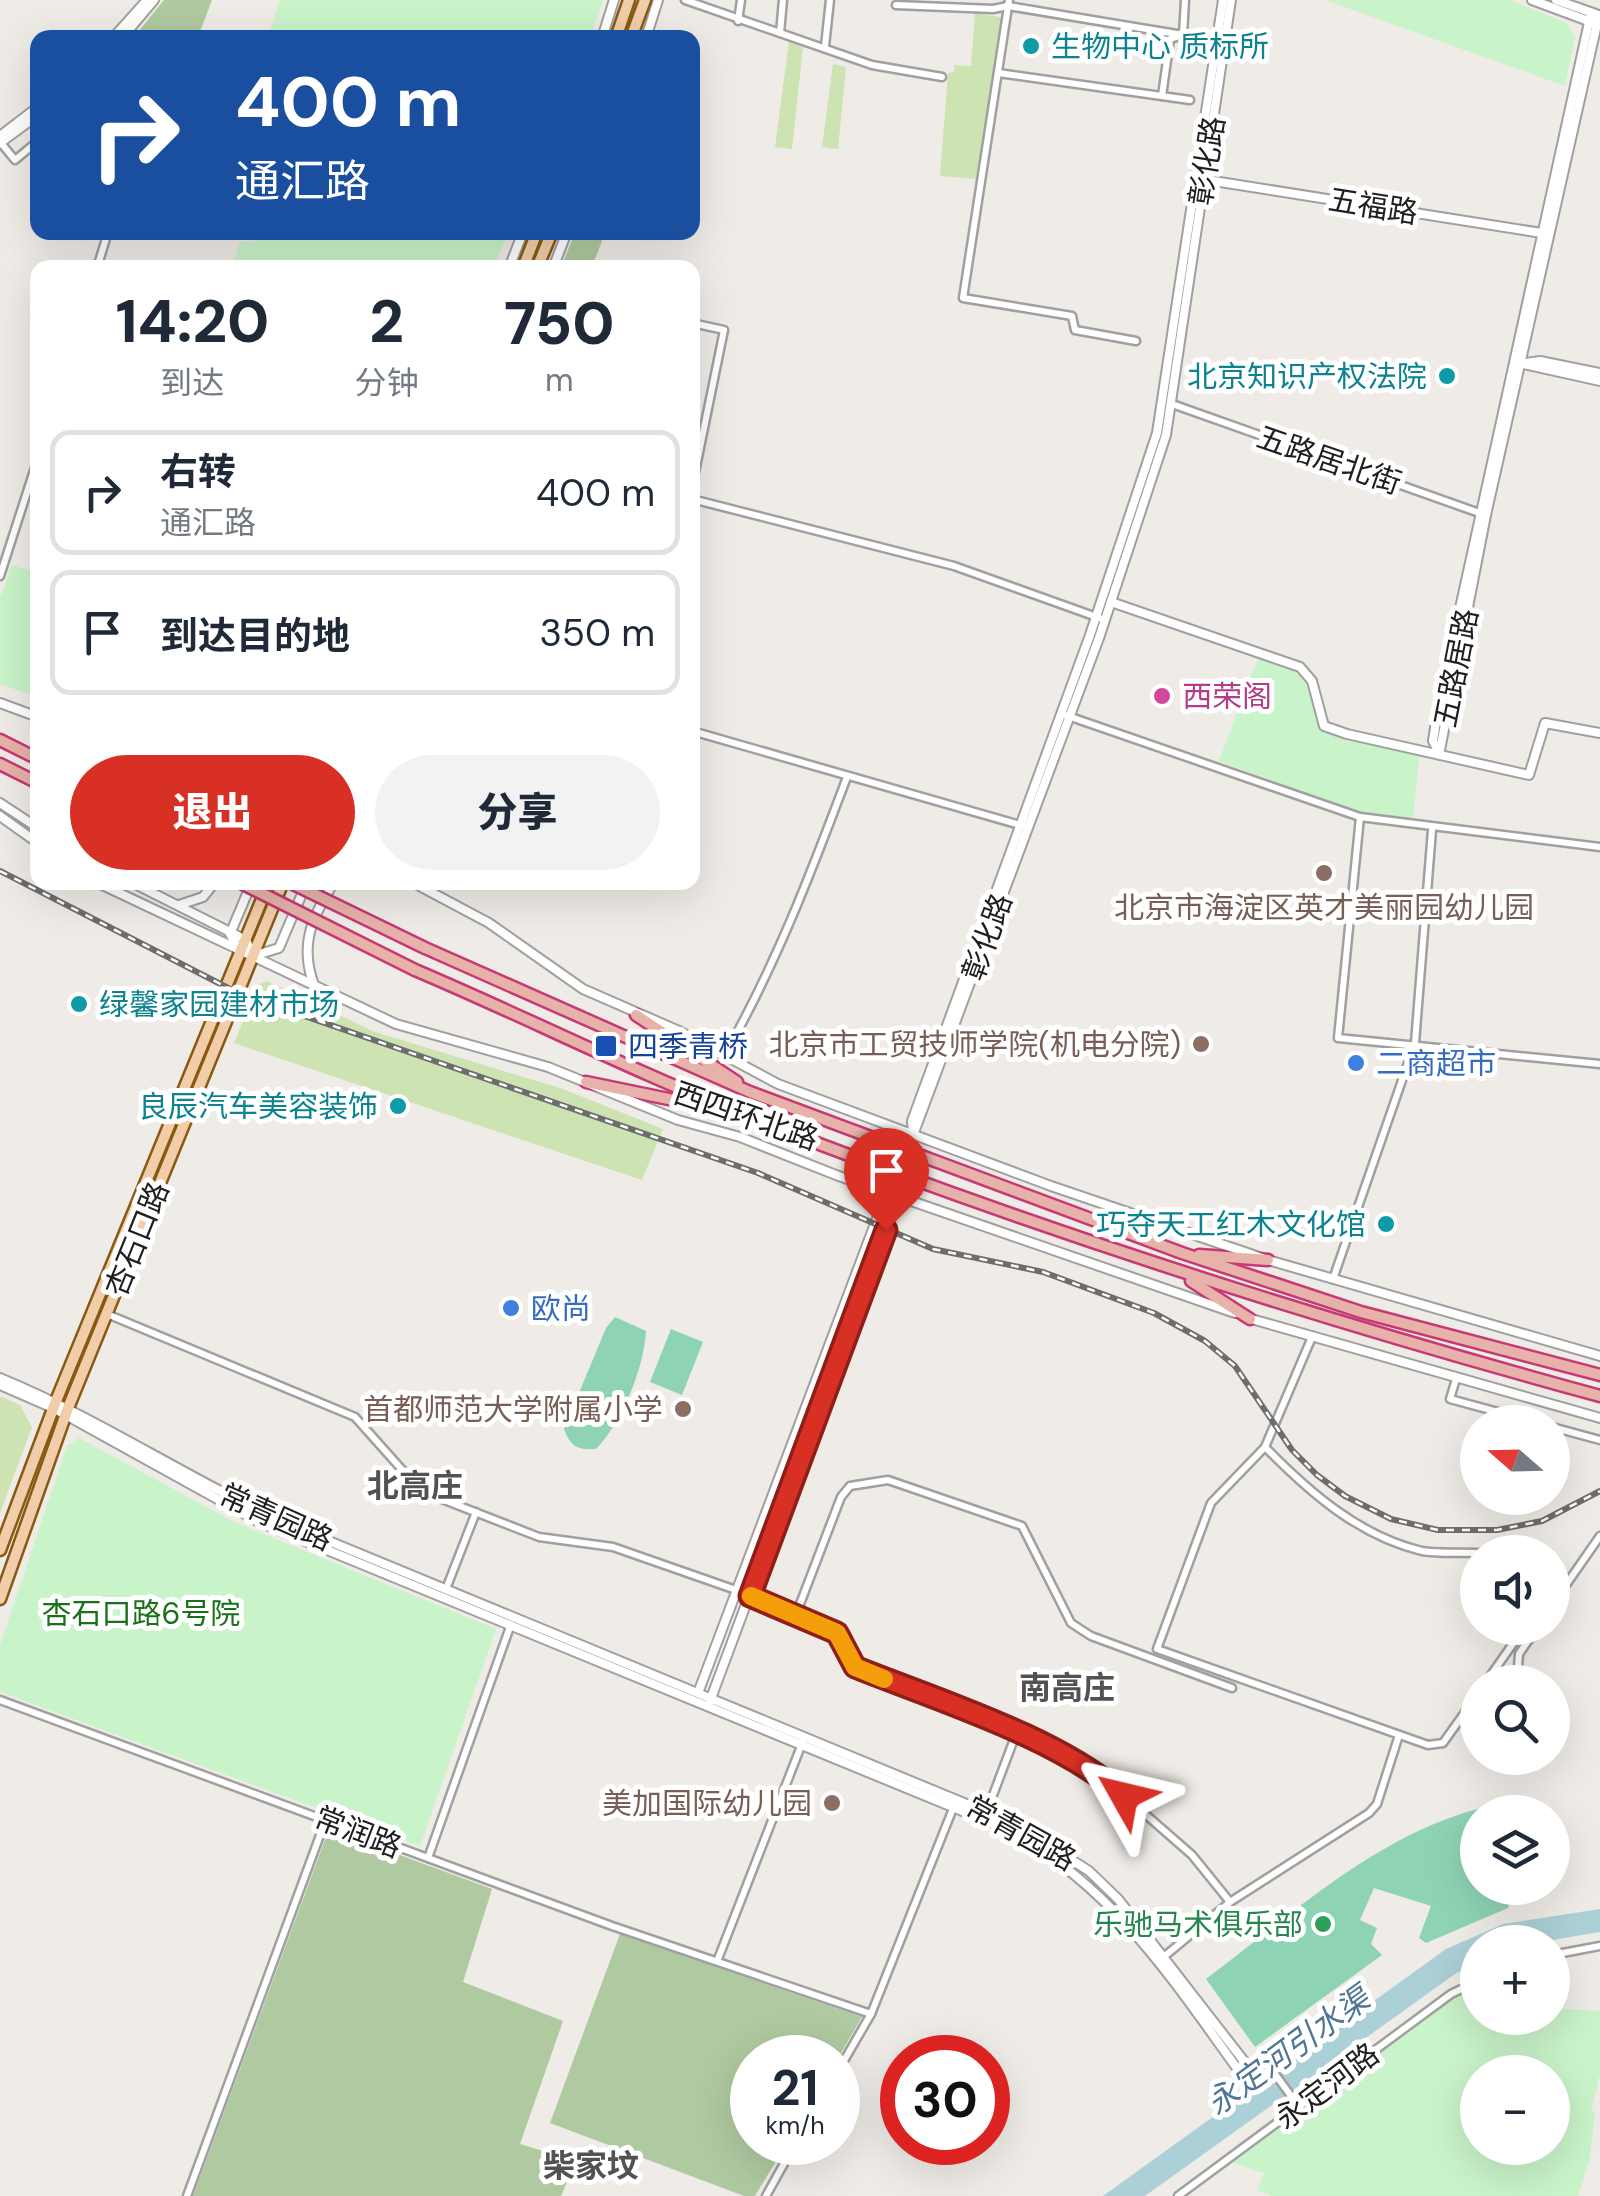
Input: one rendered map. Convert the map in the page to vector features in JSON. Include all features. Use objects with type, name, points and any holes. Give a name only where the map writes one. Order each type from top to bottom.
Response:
[{"type":"highway","points":[[0,740],[30,755]]},
{"type":"highway","points":[[0,764],[30,778]]},
{"type":"highway","name":"西四环北路","points":[[255,890],[415,970],[742,1115],[1177,1272],[1356,1329],[1600,1396]]},
{"type":"highway","name":"西四环北路","points":[[303,890],[750,1092],[1182,1254],[1361,1312],[1600,1375]]},
{"type":"highway","points":[[636,1015],[750,1092]]},
{"type":"highway","points":[[586,1082],[742,1115]]},
{"type":"highway","points":[[1182,1254],[1268,1260]]},
{"type":"highway","points":[[1177,1272],[1250,1318]]},
{"type":"main road","points":[[619,30],[629,0]]},
{"type":"main road","points":[[634,30],[645,0]]},
{"type":"main road","name":"杏石口路","points":[[0,1599],[67,1411],[247,954],[246,940],[266,890]]},
{"type":"main road","name":"杏石口路","points":[[0,1550],[54,1404],[247,954],[282,890]]},
{"type":"street","points":[[121,30],[150,0]]},
{"type":"street","points":[[128,30],[150,0]]},
{"type":"street","points":[[605,30],[614,0]]},
{"type":"street","points":[[649,30],[658,0]]},
{"type":"street","points":[[684,0],[872,65],[942,77]]},
{"type":"street","points":[[738,20],[742,0]]},
{"type":"street","points":[[780,33],[784,0]]},
{"type":"street","points":[[825,46],[830,0]]},
{"type":"street","points":[[1183,35],[1185,0]]},
{"type":"street","name":"彰化路","points":[[1101,618],[1111,602],[1166,435],[1223,0]]},
{"type":"street","name":"彰化路","points":[[913,1135],[1101,618],[1157,433],[1231,0]]},
{"type":"street","points":[[1532,0],[1596,19]]},
{"type":"street","points":[[1556,0],[1596,19]]},
{"type":"street","points":[[896,4],[980,9],[1009,3],[1183,35]]},
{"type":"street","points":[[1009,3],[963,298],[1072,316],[1076,330],[1136,341]]},
{"type":"street","name":"五路居路","points":[[1440,755],[1483,514],[1596,19]]},
{"type":"street","points":[[1162,96],[1170,39],[1183,35]]},
{"type":"street","points":[[998,73],[1190,100]]},
{"type":"street","points":[[30,117],[0,141],[14,160],[30,147]]},
{"type":"street","name":"五福路","points":[[1201,179],[1547,234]]},
{"type":"street","points":[[700,325],[724,330],[700,448]]},
{"type":"street","points":[[1518,363],[1540,361],[1600,373]]},
{"type":"street","points":[[1518,363],[1600,381]]},
{"type":"street","name":"五路居北街","points":[[1172,404],[1483,514]]},
{"type":"street","points":[[0,576],[30,482]]},
{"type":"street","points":[[700,502],[954,566],[1101,618]]},
{"type":"street","points":[[1111,602],[1300,667],[1312,681],[1324,726],[1529,775],[1545,723],[1600,733]]},
{"type":"street","points":[[0,703],[30,714]]},
{"type":"street","points":[[1064,715],[1360,818],[1432,830],[1600,846]]},
{"type":"street","points":[[700,734],[1024,826]]},
{"type":"street","points":[[723,1057],[757,999],[800,903],[847,777]]},
{"type":"street","points":[[0,803],[30,823]]},
{"type":"street","points":[[0,816],[30,837]]},
{"type":"street","points":[[1360,818],[1338,1038],[1600,1064]]},
{"type":"street","points":[[1332,1281],[1416,1043],[1432,830]]},
{"type":"street","name":"西四环北路","points":[[113,890],[396,1024],[586,1082],[678,1120],[740,1137],[1250,1318],[1600,1418]]},
{"type":"street","points":[[148,890],[199,920],[246,940]]},
{"type":"street","points":[[179,905],[203,897],[209,890]]},
{"type":"street","points":[[230,934],[249,890]]},
{"type":"street","points":[[230,934],[247,954],[279,948],[304,890]]},
{"type":"street","points":[[314,985],[305,959],[307,936],[330,890]]},
{"type":"street","name":"西四环北路","points":[[427,890],[490,923],[583,989],[680,1031],[778,1084],[1268,1260],[1600,1356]]},
{"type":"street","points":[[160,912],[199,920]]},
{"type":"street","points":[[697,1696],[887,1192]]},
{"type":"street","points":[[710,1701],[898,1196]]},
{"type":"street","points":[[106,1314],[355,1417],[421,1491],[540,1536],[613,1547],[736,1590]]},
{"type":"street","points":[[1312,1337],[1266,1447],[1212,1503],[1157,1649],[1428,1745],[1443,1743],[1460,1719]]},
{"type":"street","name":"常青园路","points":[[0,1378],[235,1500],[697,1696]]},
{"type":"street","points":[[1456,1379],[1450,1399],[1472,1405]]},
{"type":"street","name":"常青园路","points":[[0,1386],[54,1404]]},
{"type":"street","name":"常青园路","points":[[67,1411],[238,1512],[987,1811],[1089,1871],[1166,1954],[1247,2065],[1239,2070],[1166,1970],[1096,1890],[1042,1849],[804,1739]]},
{"type":"street","points":[[1570,1432],[1600,1440]]},
{"type":"street","points":[[1266,1447],[1313,1494],[1386,1537],[1424,1551],[1460,1552]]},
{"type":"street","points":[[795,1616],[850,1486],[888,1480],[1022,1526],[1071,1622],[1091,1636],[1232,1688]]},
{"type":"street","points":[[446,1590],[476,1512]]},
{"type":"street","points":[[1570,1579],[1600,1536]]},
{"type":"street","points":[[750,1596],[837,1633],[855,1667],[1016,1734],[1037,1739],[1105,1778],[1192,1856],[1230,1902]]},
{"type":"street","points":[[428,1858],[511,1624]]},
{"type":"street","name":"常润路","points":[[0,1700],[612,1926],[871,2014]]},
{"type":"street","points":[[987,1811],[1016,1734]]},
{"type":"street","points":[[1166,1954],[1230,1902],[1370,1813],[1377,1804],[1399,1735]]},
{"type":"street","points":[[718,1959],[804,1739]]},
{"type":"street","points":[[859,2035],[954,1806]]},
{"type":"street","points":[[188,2196],[326,1818]]},
{"type":"street","points":[[1570,1951],[1600,1946]]},
{"type":"street","name":"永定河路","points":[[1178,2196],[1460,1990]]},
{"type":"street","points":[[1272,2070],[1294,2100]]},
{"type":"street","points":[[766,2196],[783,2165]]},
{"type":"green space","points":[[164,0],[212,0],[201,30],[140,30]]},
{"type":"green space","points":[[280,0],[603,0],[592,30],[270,30]]},
{"type":"green space","points":[[1325,0],[1510,0],[1567,23],[1575,37],[1565,86]]},
{"type":"green space","points":[[975,13],[1005,18],[978,179],[940,176],[948,73],[954,72],[954,65],[971,66]]},
{"type":"green space","points":[[789,41],[803,47],[792,149],[775,147]]},
{"type":"green space","points":[[833,64],[846,67],[838,149],[822,147]]},
{"type":"green space","points":[[505,240],[497,260],[234,260],[240,241]]},
{"type":"green space","points":[[572,240],[602,240],[595,260],[564,260]]},
{"type":"green space","points":[[12,565],[30,571],[30,695],[0,684],[0,598]]},
{"type":"green space","points":[[1258,658],[1287,668],[1303,680],[1319,728],[1419,756],[1413,821],[1355,811],[1219,761]]},
{"type":"green space","points":[[267,981],[375,1032],[563,1089],[663,1129],[642,1180],[234,1043],[258,985]]},
{"type":"green space","points":[[615,1317],[646,1331],[641,1361],[623,1410],[606,1438],[596,1449],[579,1448],[572,1444],[564,1429],[606,1328]]},
{"type":"green space","points":[[671,1329],[703,1342],[682,1395],[650,1382]]},
{"type":"green space","points":[[0,1396],[20,1405],[32,1427],[0,1513]]},
{"type":"green space","name":"杏石口路6号院","points":[[79,1438],[236,1523],[496,1629],[420,1846],[0,1692],[0,1645],[67,1446]]},
{"type":"green space","name":"乐驰马术俱乐部","points":[[1460,1815],[1460,1905],[1509,1905],[1508,1908],[1460,1925],[1460,1928],[1426,1943],[1419,1938],[1431,1906],[1374,1888],[1360,1920],[1377,1928],[1371,1944],[1382,1955],[1255,2047],[1206,1979],[1358,1865],[1441,1821]]},
{"type":"green space","points":[[329,1829],[492,1889],[463,1982],[563,2021],[520,2144],[576,2161],[561,2196],[193,2196]]},
{"type":"green space","points":[[620,1934],[862,2017],[851,2035],[730,2035],[730,2165],[774,2165],[755,2196],[744,2196],[550,2123]]},
{"type":"green space","points":[[1460,1995],[1460,2035],[1570,2035],[1570,2009],[1600,2011],[1600,2075],[1591,2110],[1595,2112],[1590,2157],[1578,2196],[1272,2196],[1257,2191],[1264,2173],[1229,2161]]},
{"type":"water","points":[[1600,1909],[1600,1932],[1570,1937],[1570,1925],[1503,1924]]},
{"type":"water","points":[[1460,1943],[1460,1972],[1145,2196],[1103,2196],[1446,1949]]},
{"type":"railway","points":[[0,871],[30,886]]},
{"type":"railway","points":[[37,890],[238,993],[758,1173],[933,1249],[1043,1272],[1154,1313],[1205,1341],[1235,1366],[1292,1450],[1317,1475],[1345,1496],[1391,1519],[1438,1530],[1497,1530],[1542,1521],[1600,1491]]},
{"type":"slow traffic","points":[[751,1596],[837,1633],[855,1667],[884,1679]]},
{"type":"place","name":"生物中心 质标所","points":[[1031,46]]},
{"type":"place","name":"北京知识产权法院","points":[[1447,376]]},
{"type":"place","name":"西荣阁","points":[[1162,696]]},
{"type":"place","name":"北京市海淀区英才美丽园幼儿园","points":[[1324,873]]},
{"type":"place","name":"绿馨家园建材市场","points":[[79,1004]]},
{"type":"place","name":"北京市工贸技师学院(机电分院)","points":[[1201,1044]]},
{"type":"place","name":"四季青桥","points":[[606,1046]]},
{"type":"place","name":"二商超市","points":[[1356,1063]]},
{"type":"place","name":"良辰汽车美容装饰","points":[[398,1106]]},
{"type":"place","name":"巧夺天工红木文化馆","points":[[1386,1224]]},
{"type":"place","name":"欧尚","points":[[511,1308]]},
{"type":"place","name":"首都师范大学附属小学","points":[[683,1409]]},
{"type":"place","name":"美加国际幼儿园","points":[[832,1803]]},
{"type":"place","name":"乐驰马术俱乐部","points":[[1323,1924]]},
{"type":"district","name":"北高庄","points":[[415,1486]]},
{"type":"district","name":"南高庄","points":[[1067,1688]]},
{"type":"district","name":"柴家坟","points":[[591,2166]]},
{"type":"route","points":[[886,1230],[750,1596],[837,1633],[855,1667],[1016,1734],[1037,1739],[1105,1778],[1124,1796]]},
{"type":"water label","name":"永定河引水渠","points":[[1288,2051]]}]
